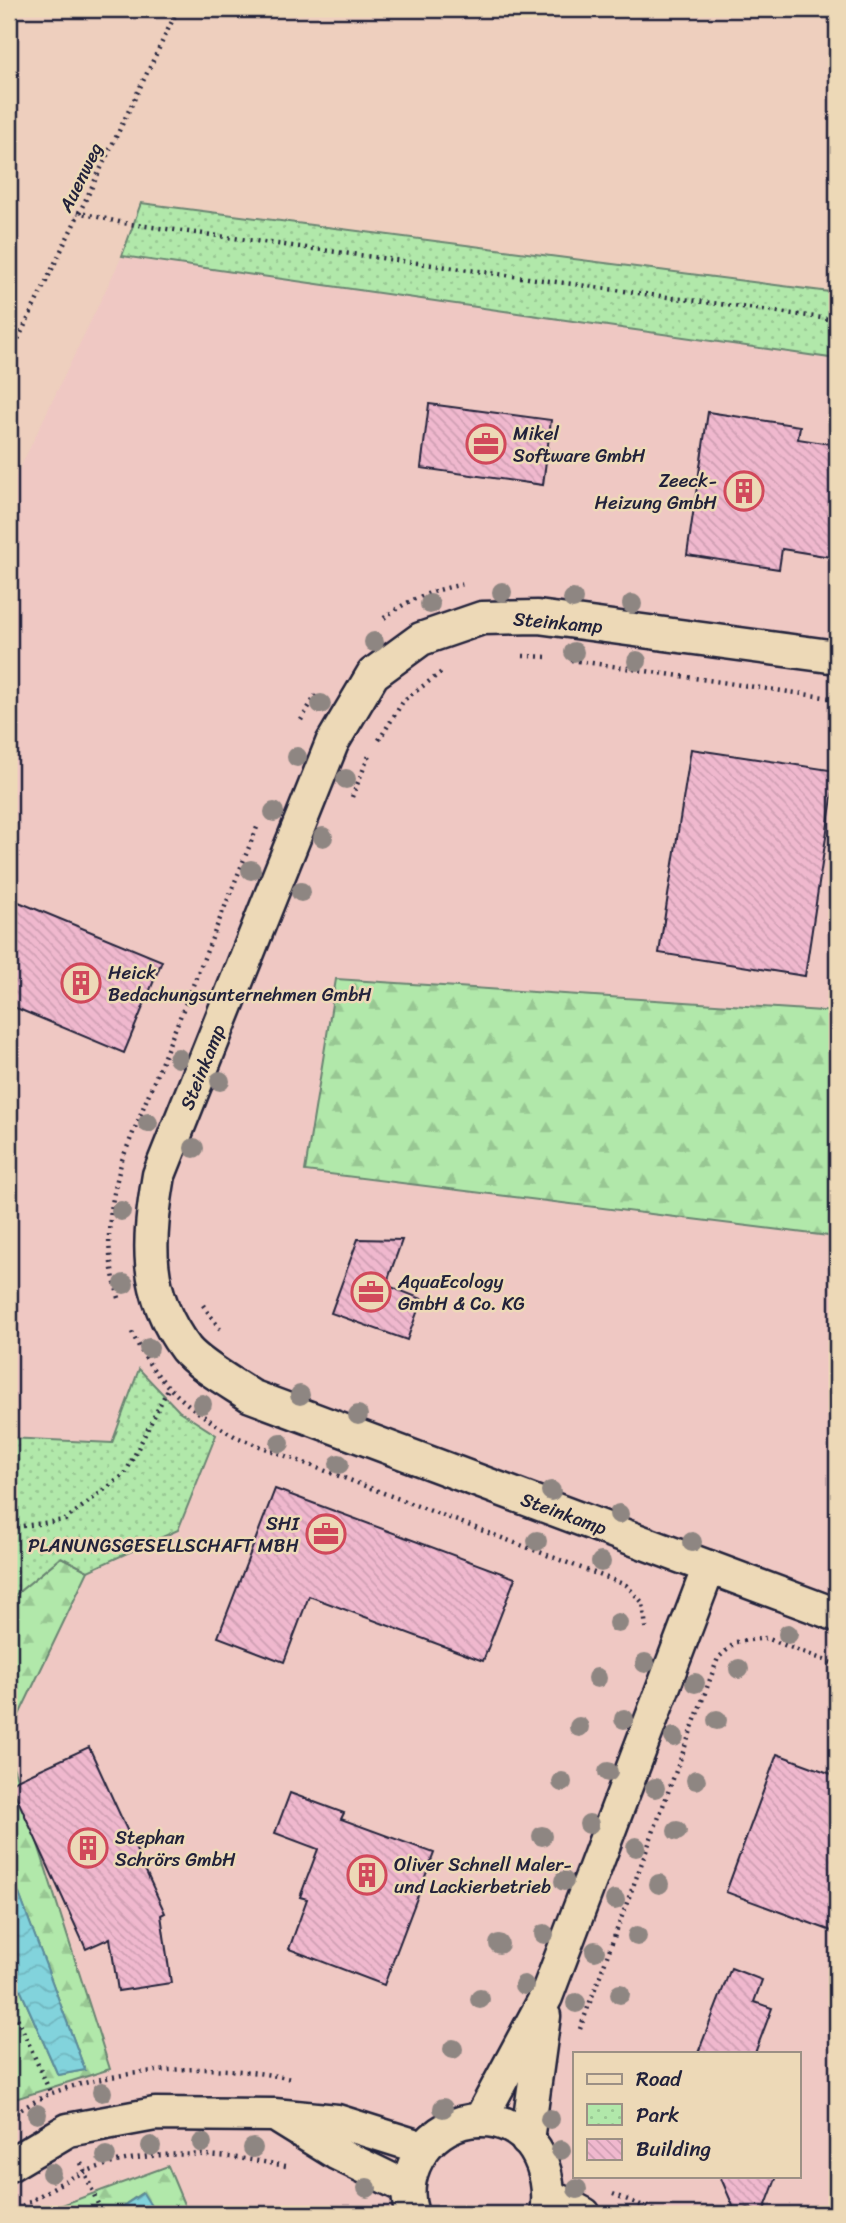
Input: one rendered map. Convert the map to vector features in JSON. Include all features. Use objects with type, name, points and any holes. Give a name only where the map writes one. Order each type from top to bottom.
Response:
[{"type":"street","name":"Steinkamp","points":[[837,657],[538,617],[482,618],[421,639],[373,674],[331,743],[159,1175],[149,1236],[157,1297],[187,1350],[251,1396],[837,1615]]},
{"type":"street","points":[[480,2120],[546,1997],[709,1567]]},
{"type":"street","points":[[527,2140],[546,1997]]},
{"type":"street","points":[[9,2165],[68,2130],[155,2114],[274,2115],[337,2122],[423,2148]]},
{"type":"street","points":[[274,2115],[410,2201]]},
{"type":"street","points":[[410,2201],[411,2171],[423,2148],[450,2128],[480,2120],[505,2126],[527,2140],[540,2156],[548,2175],[548,2205],[584,2214]]},
{"type":"path","name":"Auenweg","points":[[9,358],[178,9]]},
{"type":"path","points":[[78,212],[123,223],[837,320]]},
{"type":"path","points":[[382,620],[400,605],[444,587],[468,583]]},
{"type":"path","points":[[520,656],[547,657],[837,699]]},
{"type":"path","points":[[349,803],[371,752],[404,700],[445,669]]},
{"type":"path","points":[[301,721],[322,686]]},
{"type":"path","points":[[120,1302],[110,1265],[109,1210],[122,1160],[259,822]]},
{"type":"path","points":[[203,1304],[226,1339]]},
{"type":"path","points":[[130,1327],[140,1352],[168,1389],[200,1416],[236,1437],[626,1585],[643,1603],[647,1631]]},
{"type":"path","points":[[9,1528],[65,1520],[125,1474],[187,1350]]},
{"type":"path","points":[[578,2036],[718,1658],[736,1642],[766,1638],[837,1664]]},
{"type":"path","points":[[9,2116],[51,2094],[154,2069],[254,2070],[305,2082]]},
{"type":"path","points":[[11,2214],[85,2172],[143,2155],[187,2153],[246,2158],[289,2166]]},
{"type":"path","points":[[605,2190],[664,2214]]},
{"type":"shaded area","points":[[122,256],[837,359],[837,1012],[336,979],[306,1171],[837,1237],[837,2214],[188,2214],[168,2166],[51,2209],[53,2214],[9,2214],[9,2086],[15,2099],[109,2069],[9,1754],[9,1736],[88,1571],[178,1530],[216,1435],[179,1411],[139,1370],[112,1443],[9,1438],[9,491]]},
{"type":"green space","points":[[141,203],[837,293],[837,359],[122,256]]},
{"type":"green space","points":[[336,979],[837,1012],[837,1237],[305,1171]]},
{"type":"green space","points":[[139,1369],[179,1411],[216,1435],[178,1530],[88,1571],[61,1557],[9,1600],[9,1438],[112,1443]]},
{"type":"green space","points":[[61,1557],[88,1571],[9,1736],[9,1600]]},
{"type":"green space","points":[[9,1754],[110,2069],[15,2099],[9,2086],[9,1964],[58,2075],[85,2070],[9,1867]]},
{"type":"green space","points":[[168,2166],[188,2214],[156,2214],[142,2193],[120,2208],[122,2214],[53,2214],[51,2209]]},
{"type":"water","points":[[9,1867],[85,2070],[58,2075],[9,1964]]},
{"type":"water","points":[[143,2193],[156,2214],[122,2214],[120,2208]]},
{"type":"building","name":"Mikel Software GmbH","points":[[429,404],[551,420],[543,485],[421,468]]},
{"type":"building","name":"Zeeck- Heizung GmbH","points":[[708,412],[800,426],[798,439],[837,445],[837,558],[782,549],[779,569],[687,555]]},
{"type":"building","points":[[691,749],[836,771],[805,976],[659,953]]},
{"type":"building","name":"Heick Bedachungsunternehmen GmbH","points":[[9,898],[162,961],[124,1053],[9,1005]]},
{"type":"building","name":"AquaEcology GmbH & Co. KG","points":[[358,1239],[402,1240],[386,1285],[422,1299],[407,1340],[331,1313]]},
{"type":"building","name":"SHI PLANUNGSGESELLSCHAFT MBH","points":[[275,1489],[515,1578],[483,1661],[309,1596],[284,1662],[218,1637]]},
{"type":"building","name":"Stephan Schrörs GmbH","points":[[89,1747],[165,1913],[161,1915],[171,1983],[118,1991],[110,1938],[86,1949],[10,1783]]},
{"type":"building","points":[[777,1754],[837,1776],[837,1933],[726,1892]]},
{"type":"building","name":"Oliver Schnell Maler- und Lackierbetrieb","points":[[290,1793],[344,1813],[341,1819],[434,1853],[384,1985],[289,1949],[307,1899],[300,1897],[318,1849],[275,1833]]},
{"type":"building","points":[[731,1968],[762,1980],[754,2002],[772,2008],[755,2052],[698,2052]]},
{"type":"building","points":[[721,2178],[776,2178],[763,2213],[748,2208],[736,2213]]},
{"type":"place","name":"Mikel Software GmbH","points":[[486,444]]},
{"type":"place","name":"Zeeck- Heizung GmbH","points":[[744,491]]},
{"type":"place","name":"Heick Bedachungsunternehmen GmbH","points":[[81,983]]},
{"type":"place","name":"AquaEcology GmbH & Co. KG","points":[[371,1292]]},
{"type":"place","name":"SHI PLANUNGSGESELLSCHAFT MBH","points":[[326,1534]]},
{"type":"place","name":"Stephan Schrörs GmbH","points":[[88,1848]]},
{"type":"place","name":"Oliver Schnell Maler- und Lackierbetrieb","points":[[367,1875]]}]
